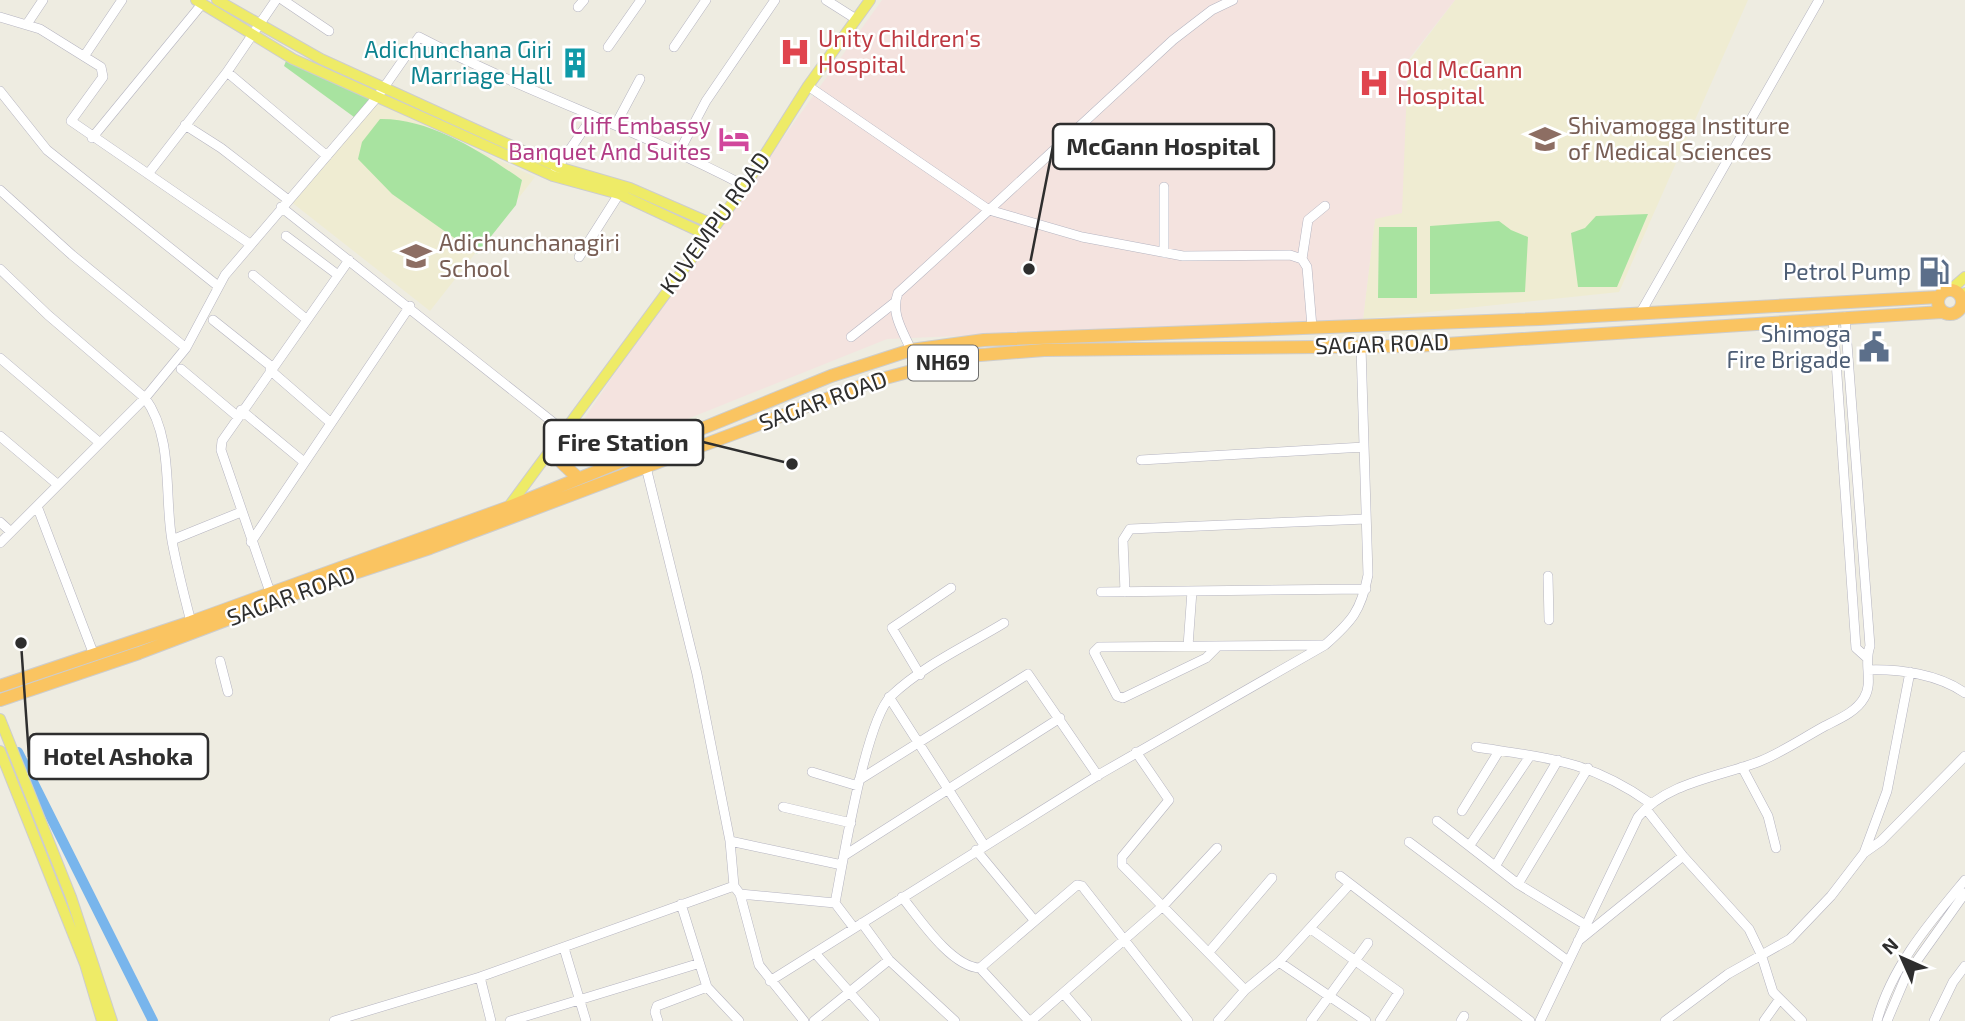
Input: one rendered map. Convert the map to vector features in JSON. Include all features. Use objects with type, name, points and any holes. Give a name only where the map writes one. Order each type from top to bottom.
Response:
[{"type":"highway","name":"SAGAR ROAD","points":[[0,700],[139,653],[500,521],[812,383],[911,349],[984,340],[1957,297]]},
{"type":"highway","points":[[1957,297],[1958,311],[1946,313],[1938,305],[1957,297]]},
{"type":"highway","name":"SAGAR ROAD","points":[[0,686],[509,507],[577,477],[644,458],[874,381],[968,356],[1044,350],[1361,347],[1946,313]]},
{"type":"highway","name":"NH69","points":[[1946,313],[1965,321]]},
{"type":"highway","points":[[555,443],[562,463],[577,477]]},
{"type":"main road","points":[[217,0],[255,30]]},
{"type":"main road","name":"KUVEMPU ROAD","points":[[500,521],[745,186],[808,86],[870,0]]},
{"type":"main road","points":[[199,2],[321,59],[381,91],[555,171],[619,194],[707,235]]},
{"type":"main road","points":[[555,171],[630,188],[715,225]]},
{"type":"main road","points":[[1957,297],[1965,277]]},
{"type":"main road","points":[[0,719],[71,897],[112,1021]]},
{"type":"main road","points":[[0,751],[85,964],[103,1021]]},
{"type":"street","points":[[27,24],[43,0]]},
{"type":"street","points":[[85,55],[122,0]]},
{"type":"street","points":[[148,174],[226,72],[276,0]]},
{"type":"street","points":[[282,0],[330,31]]},
{"type":"street","points":[[608,47],[640,0]]},
{"type":"street","points":[[674,47],[706,0]]},
{"type":"street","points":[[679,152],[706,102],[775,0]]},
{"type":"street","points":[[826,0],[856,19]]},
{"type":"street","points":[[911,349],[895,314],[894,303],[898,293],[1173,40],[1212,10],[1233,0]]},
{"type":"street","points":[[1640,312],[1819,0]]},
{"type":"street","points":[[92,138],[199,2]]},
{"type":"street","points":[[0,18],[27,24],[85,55],[101,67],[103,77],[71,121],[92,138],[250,244]]},
{"type":"street","points":[[0,543],[145,398],[186,348],[218,286],[284,203],[381,91],[419,37],[679,152],[745,186]]},
{"type":"street","points":[[226,72],[327,156]]},
{"type":"street","points":[[616,124],[640,79]]},
{"type":"street","points":[[808,86],[989,210],[1083,237],[1164,253],[1184,256],[1290,255],[1302,259],[1307,267],[1312,327]]},
{"type":"street","points":[[0,92],[47,150],[218,286]]},
{"type":"street","points":[[555,171],[593,116]]},
{"type":"street","points":[[185,125],[221,148],[349,260],[564,431]]},
{"type":"street","points":[[1164,187],[1164,253]]},
{"type":"street","points":[[0,190],[72,255],[186,348]]},
{"type":"street","points":[[579,257],[619,194]]},
{"type":"street","points":[[1302,259],[1308,220],[1325,206]]},
{"type":"street","points":[[286,236],[338,275]]},
{"type":"street","points":[[270,592],[221,450],[222,441],[239,413],[349,260]]},
{"type":"street","points":[[0,269],[48,315],[145,398],[154,410],[162,433],[172,540],[191,621]]},
{"type":"street","points":[[253,275],[306,319]]},
{"type":"street","points":[[851,337],[894,303]]},
{"type":"street","points":[[251,542],[410,306]]},
{"type":"street","points":[[1540,1021],[1584,924],[1648,806],[1669,793],[1761,761],[1850,713],[1861,702],[1868,689],[1866,657],[1870,646],[1839,318]]},
{"type":"street","points":[[213,320],[331,423]]},
{"type":"street","points":[[770,981],[1136,752],[1325,645],[1351,622],[1366,589],[1368,575],[1361,347]]},
{"type":"street","points":[[0,358],[100,443]]},
{"type":"street","points":[[181,369],[304,462]]},
{"type":"street","points":[[0,436],[57,484]]},
{"type":"street","points":[[1141,460],[1364,447]]},
{"type":"street","points":[[644,458],[697,674],[730,841],[734,886],[740,894],[760,965],[804,1021]]},
{"type":"street","points":[[37,506],[94,655]]},
{"type":"street","points":[[172,540],[241,512]]},
{"type":"street","points":[[1125,592],[1123,540],[1130,529],[1366,519]]},
{"type":"street","points":[[0,522],[12,532]]},
{"type":"street","points":[[1548,576],[1549,620]]},
{"type":"street","points":[[920,675],[892,628],[951,588]]},
{"type":"street","points":[[1101,592],[1366,589]]},
{"type":"street","points":[[1188,646],[1192,591]]},
{"type":"street","points":[[835,904],[859,783],[873,730],[889,697],[1004,622]]},
{"type":"street","points":[[1219,646],[1206,658],[1123,698],[1117,696],[1094,652],[1099,647],[1325,645]]},
{"type":"street","points":[[220,661],[228,692]]},
{"type":"street","points":[[1868,670],[1910,672],[1950,684],[1965,693]]},
{"type":"street","points":[[1864,853],[1887,791],[1910,672]]},
{"type":"street","points":[[812,772],[859,783],[1026,675],[1030,675],[1098,776]]},
{"type":"street","points":[[889,697],[948,788],[980,848],[1034,920]]},
{"type":"street","points":[[845,855],[1060,718]]},
{"type":"street","points":[[1476,747],[1558,760],[1588,768],[1616,780],[1648,806],[1683,856],[1749,929],[1761,954],[1773,992],[1802,1021]]},
{"type":"street","points":[[1462,811],[1499,751]]},
{"type":"street","points":[[1136,752],[1169,800],[1121,861],[1245,990]]},
{"type":"street","points":[[1470,845],[1530,756]]},
{"type":"street","points":[[1665,1021],[1728,974],[1790,939],[1830,896],[1864,853],[1881,841],[1965,756]]},
{"type":"street","points":[[1496,865],[1558,760]]},
{"type":"street","points":[[1742,767],[1768,816],[1776,848]]},
{"type":"street","points":[[1518,884],[1588,768]]},
{"type":"street","points":[[783,807],[851,823]]},
{"type":"street","points":[[1437,821],[1518,884],[1584,924]]},
{"type":"street","points":[[730,841],[842,865]]},
{"type":"street","points":[[1409,842],[1568,961]]},
{"type":"street","points":[[902,897],[952,955],[966,965],[979,968],[1030,1021],[1065,994],[1067,987],[1126,940],[1164,905],[1217,848]]},
{"type":"street","points":[[1576,944],[1683,856]]},
{"type":"street","points":[[1340,876],[1530,1021]]},
{"type":"street","points":[[1209,952],[1272,878]]},
{"type":"street","points":[[1877,1021],[1891,983],[1913,948],[1965,880]]},
{"type":"street","points":[[1218,1021],[1245,990],[1279,962],[1311,929],[1350,884]]},
{"type":"street","points":[[979,968],[1034,920],[1080,885],[1188,1021]]},
{"type":"street","points":[[334,1021],[480,977],[734,886]]},
{"type":"street","points":[[1886,1021],[1906,976],[1965,893]]},
{"type":"street","points":[[740,894],[835,904],[889,960],[956,1021]]},
{"type":"street","points":[[681,904],[706,988],[739,1021]]},
{"type":"street","points":[[1311,929],[1399,992],[1380,1021]]},
{"type":"street","points":[[1311,1021],[1368,943]]},
{"type":"street","points":[[564,948],[586,1021]]},
{"type":"street","points":[[815,953],[848,994],[875,1021]]},
{"type":"street","points":[[814,1021],[889,960]]},
{"type":"street","points":[[1279,962],[1366,1021]]},
{"type":"street","points":[[510,1021],[697,964]]},
{"type":"street","points":[[1934,1021],[1953,982],[1965,966]]},
{"type":"street","points":[[480,977],[491,1021]]},
{"type":"street","points":[[658,1021],[655,1012],[657,1006],[706,988]]},
{"type":"street","points":[[1065,994],[1087,1021]]},
{"type":"street","points":[[1764,1021],[1779,1000]]},
{"type":"shaded area","points":[[882,0],[1455,0],[1408,60],[1402,213],[1375,219],[1363,319],[887,339],[585,460],[571,439],[621,364]]},
{"type":"shaded area","name":"Shivamogga Institure of Medical Sciences","points":[[1455,0],[1748,0],[1619,292],[1363,319],[1375,218],[1406,65]]},
{"type":"shaded area","name":"Adichunchanagiri School","points":[[378,103],[535,177],[430,311],[290,201]]},
{"type":"green space","points":[[286,61],[370,99],[354,117],[284,66]]},
{"type":"green space","points":[[380,119],[399,120],[436,130],[473,148],[522,180],[516,205],[477,254],[392,194],[358,159],[362,142]]},
{"type":"green space","points":[[1648,214],[1617,287],[1578,287],[1571,233],[1585,228],[1596,216]]},
{"type":"green space","points":[[1499,221],[1528,237],[1525,292],[1430,294],[1430,226]]},
{"type":"green space","points":[[1379,227],[1417,227],[1417,298],[1378,298]]},
{"type":"waterway","points":[[18,752],[153,1021]]},
{"type":"place","name":"Unity Children's Hospital","points":[[795,52]]},
{"type":"place","name":"Adichunchana Giri Marriage Hall","points":[[575,63]]},
{"type":"place","name":"Old McGann Hospital","points":[[1374,83]]},
{"type":"place","name":"Cliff Embassy Banquet And Suites","points":[[734,139]]},
{"type":"place","name":"Shivamogga Institure of Medical Sciences","points":[[1545,139]]},
{"type":"place","name":"Adichunchanagiri School","points":[[416,256]]},
{"type":"place","name":"McGann Hospital","points":[[1029,269]]},
{"type":"place","name":"Petrol Pump","points":[[1934,272]]},
{"type":"place","name":"Shimoga Fire Brigade","points":[[1874,347]]},
{"type":"place","name":"Fire Station","points":[[792,464]]},
{"type":"place","name":"Hotel Ashoka","points":[[21,643]]}]
